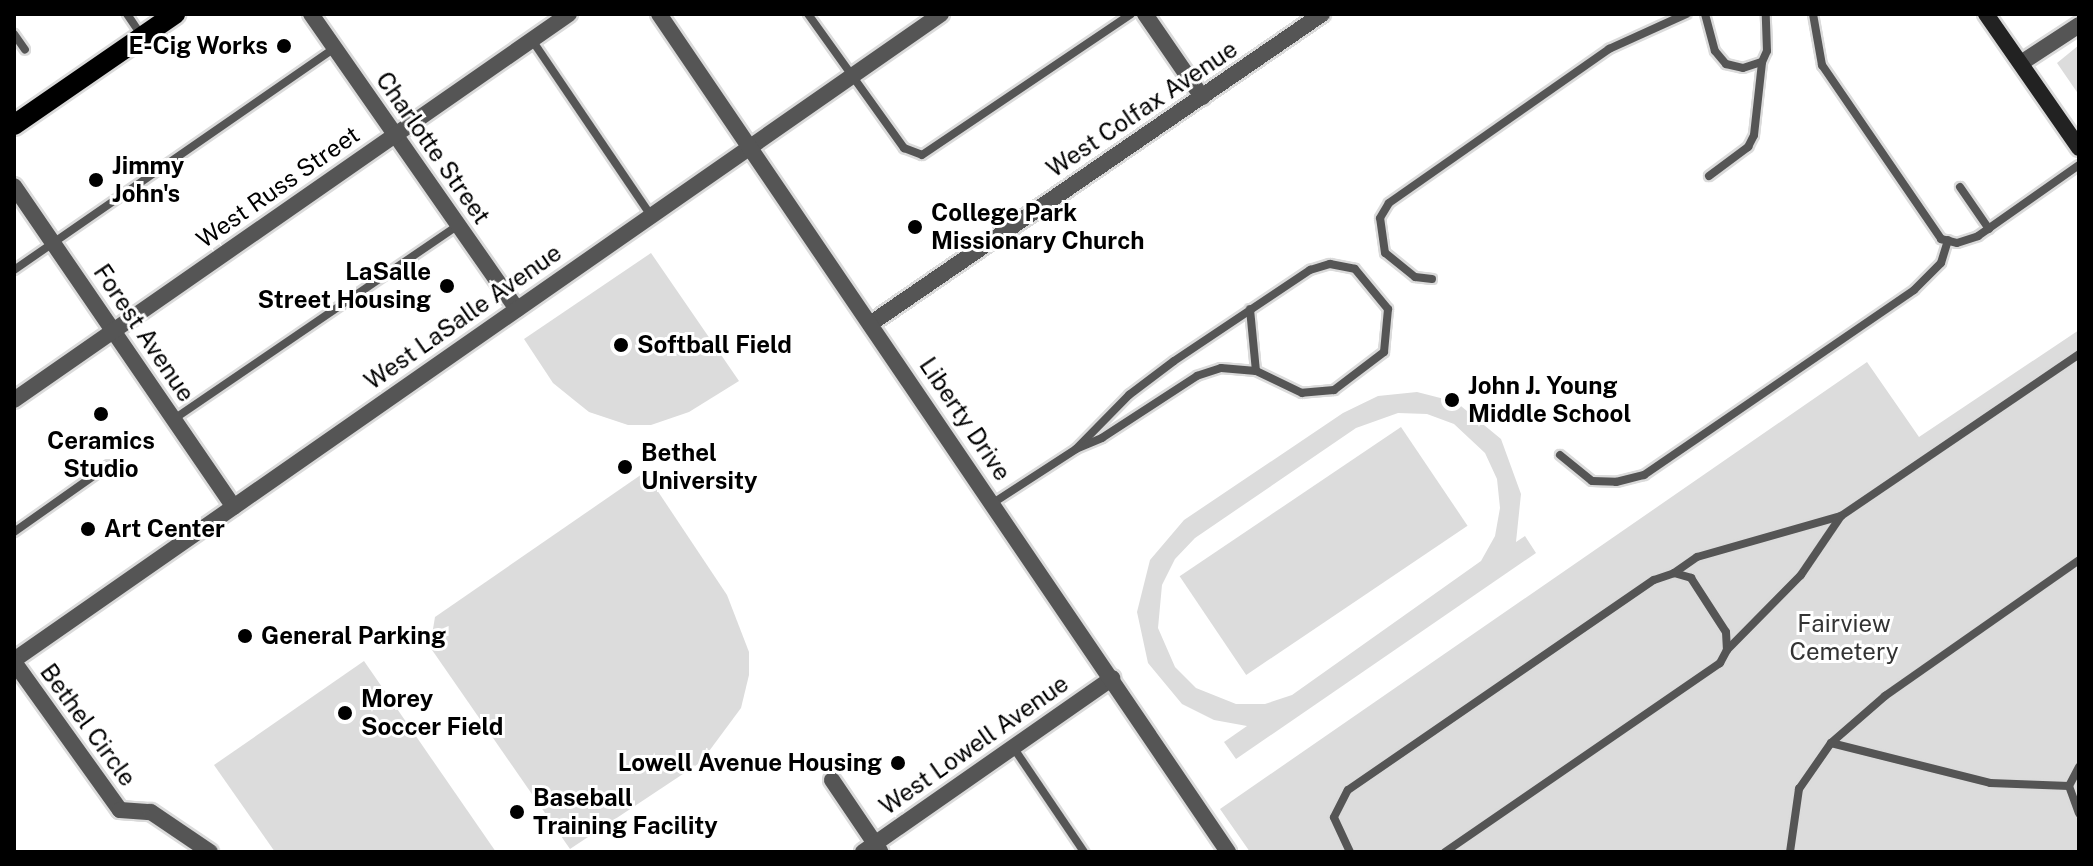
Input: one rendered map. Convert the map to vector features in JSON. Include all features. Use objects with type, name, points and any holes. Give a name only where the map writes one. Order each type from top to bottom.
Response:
[{"type":"main road","points":[[1986,14],[2079,148]]},
{"type":"main road","points":[[14,125],[157,22]]},
{"type":"street","name":"Charlotte Street","points":[[311,14],[517,309]]},
{"type":"street","name":"West Russ Street","points":[[14,400],[569,14]]},
{"type":"street","name":"Liberty Drive","points":[[659,14],[1228,852]]},
{"type":"street","name":"West LaSalle Avenue","points":[[14,661],[941,14]]},
{"type":"street","points":[[1145,14],[1202,97]]},
{"type":"street","name":"West Colfax Avenue","points":[[870,324],[1322,14]]},
{"type":"street","points":[[2021,63],[2079,25]]},
{"type":"street","name":"Forest Avenue","points":[[14,186],[234,507]]},
{"type":"street","name":"Bethel Circle","points":[[14,661],[120,810],[151,812],[210,852]]},
{"type":"street","name":"West Lowell Avenue","points":[[873,849],[1112,678]]},
{"type":"street","points":[[832,780],[873,849]]},
{"type":"lane","points":[[127,14],[157,22]]},
{"type":"lane","points":[[808,14],[904,148],[922,155],[1131,14]]},
{"type":"lane","points":[[1432,279],[1415,277],[1385,253],[1380,218],[1389,203],[1609,49],[1686,14]]},
{"type":"lane","points":[[1705,14],[1715,51],[1726,64],[1743,68],[1762,62]]},
{"type":"lane","points":[[1709,176],[1748,147],[1754,135],[1762,62],[1767,51],[1766,14]]},
{"type":"lane","points":[[1813,14],[1822,65],[1923,216],[1948,240],[1957,243],[1989,229],[2079,165]]},
{"type":"lane","points":[[14,34],[25,50]]},
{"type":"lane","points":[[532,40],[651,216]]},
{"type":"lane","points":[[14,270],[335,48]]},
{"type":"lane","points":[[1960,187],[1989,229]]},
{"type":"lane","points":[[174,419],[457,226]]},
{"type":"lane","points":[[1560,455],[1592,481],[1616,482],[1644,475],[1914,290],[1941,263],[1948,240]]},
{"type":"lane","points":[[993,503],[1076,449],[1102,438],[1197,376],[1221,368],[1256,371],[1302,393],[1334,390],[1384,352],[1388,309],[1355,269],[1330,264],[1310,270],[1129,395],[1076,449]]},
{"type":"lane","points":[[1250,309],[1256,371]]},
{"type":"lane","points":[[1350,852],[1334,817],[1348,790],[1654,580],[1674,573],[1697,557],[1841,516],[2079,354]]},
{"type":"lane","points":[[14,532],[109,465],[117,465]]},
{"type":"lane","points":[[1445,852],[1706,673],[1801,575],[1841,516]]},
{"type":"lane","points":[[1790,852],[1799,789],[1831,743],[1885,696],[2079,560]]},
{"type":"lane","points":[[1674,573],[1691,578],[1719,615],[1727,650]]},
{"type":"lane","points":[[1831,743],[1990,783],[2069,786]]},
{"type":"lane","points":[[1013,747],[1084,852]]},
{"type":"lane","points":[[2079,767],[2069,786],[2079,813]]},
{"type":"green space","points":[[2079,45],[2079,95],[2057,63]]},
{"type":"green space","name":"Softball Field","points":[[651,253],[739,381],[689,412],[651,425],[628,425],[589,412],[553,383],[524,339]]},
{"type":"green space","name":"Fairview Cemetery","points":[[2079,330],[2079,852],[1250,852],[1220,809],[1867,362],[1919,437]]},
{"type":"green space","points":[[1417,392],[1456,402],[1501,439],[1521,494],[1516,542],[1525,536],[1536,553],[1236,759],[1224,742],[1247,726],[1214,720],[1182,704],[1148,663],[1137,612],[1150,560],[1184,520],[1343,413],[1378,396]],"holes":[[[1398,413],[1427,414],[1454,424],[1485,453],[1497,479],[1500,508],[1495,536],[1481,561],[1292,695],[1265,704],[1236,704],[1196,688],[1175,667],[1158,628],[1162,585],[1175,559],[1195,538],[1356,428]]]},
{"type":"green space","points":[[1401,427],[1468,526],[1246,675],[1180,576]]},
{"type":"green space","points":[[645,472],[727,595],[749,652],[749,675],[741,708],[701,762],[570,849],[430,647],[435,617]]},
{"type":"green space","name":"Morey Soccer Field","points":[[364,661],[496,852],[275,852],[214,765]]},
{"type":"place","name":"E-Cig Works","points":[[284,46]]},
{"type":"place","name":"Jimmy John's","points":[[96,180]]},
{"type":"place","name":"College Park Missionary Church","points":[[915,227]]},
{"type":"place","name":"LaSalle Street Housing","points":[[447,286]]},
{"type":"place","name":"Softball Field","points":[[621,345]]},
{"type":"place","name":"John J. Young Middle School","points":[[1452,400]]},
{"type":"place","name":"Ceramics Studio","points":[[101,414]]},
{"type":"place","name":"Bethel University","points":[[625,467]]},
{"type":"place","name":"Art Center","points":[[88,529]]},
{"type":"place","name":"General Parking","points":[[245,636]]},
{"type":"place","name":"Morey Soccer Field","points":[[345,713]]},
{"type":"place","name":"Lowell Avenue Housing","points":[[898,763]]},
{"type":"place","name":"Baseball Training Facility","points":[[517,812]]}]
